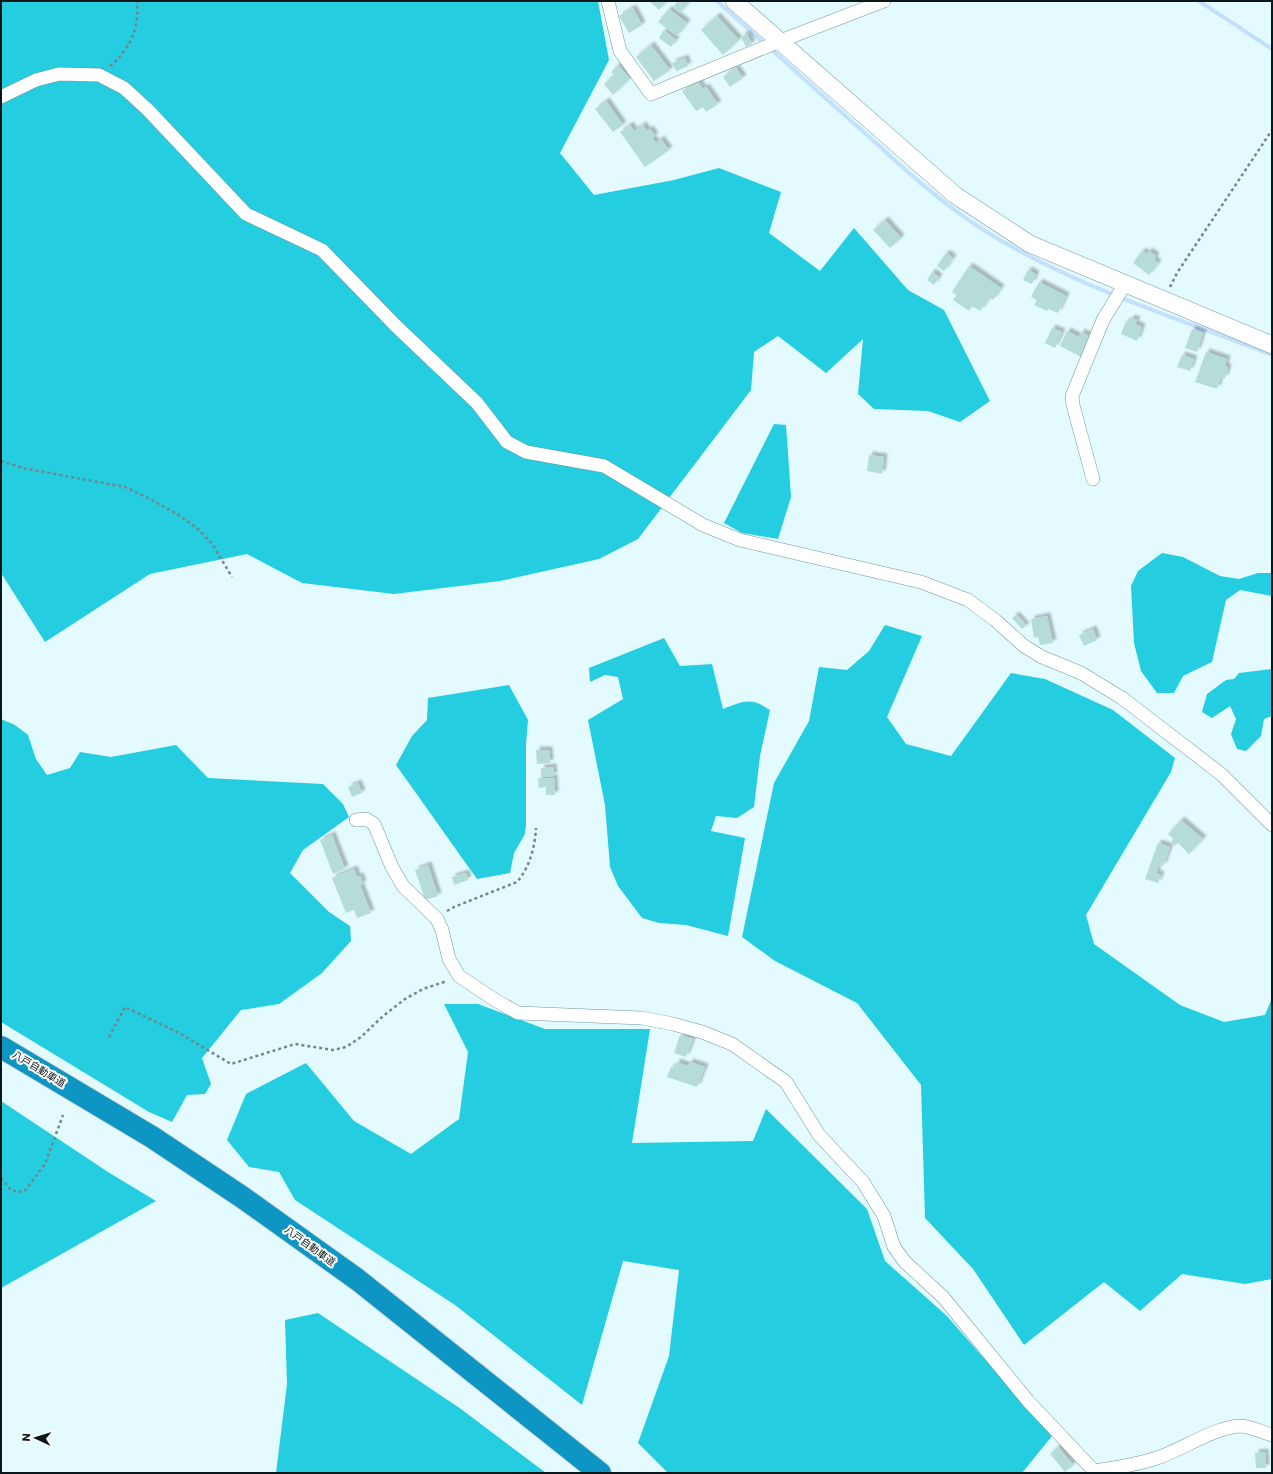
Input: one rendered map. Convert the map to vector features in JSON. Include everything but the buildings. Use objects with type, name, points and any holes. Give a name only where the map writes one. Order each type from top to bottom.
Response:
[{"type":"highway","name":"八戸自動車道","points":[[1,1047],[152,1137],[242,1197],[358,1280],[600,1473]]},
{"type":"street","points":[[608,1],[620,51],[651,94],[780,41],[884,1]]},
{"type":"street","points":[[734,1],[955,195],[1030,244],[1272,345]]},
{"type":"street","points":[[1,97],[36,80],[59,74],[99,75],[124,88],[148,110],[246,214],[322,250],[396,326],[477,403],[507,442],[526,452],[604,466],[703,525],[740,540],[921,582],[968,600],[995,620],[1024,646],[1042,657],[1081,673],[1122,698],[1221,774],[1272,825]]},
{"type":"street","points":[[1094,479],[1072,405],[1072,396],[1103,320],[1125,284]]},
{"type":"street","points":[[356,820],[366,819],[374,824],[392,867],[403,886],[437,919],[442,930],[449,959],[459,976],[518,1013],[642,1018],[702,1032],[732,1044],[786,1082],[819,1135],[863,1182],[884,1216],[894,1247],[905,1262],[943,1297],[1028,1401],[1094,1471],[1124,1467],[1158,1458],[1216,1433],[1239,1426],[1254,1428],[1272,1435]]},
{"type":"path","points":[[99,75],[118,60],[133,36],[136,26],[137,1]]},
{"type":"path","points":[[1163,300],[1177,273],[1272,130]]},
{"type":"path","points":[[1,461],[23,468],[125,487],[150,499],[177,514],[197,528],[213,545],[232,578]]},
{"type":"path","points":[[437,919],[454,907],[517,882],[523,876],[530,860],[535,842],[536,828]]},
{"type":"path","points":[[109,1037],[125,1007],[179,1033],[231,1064],[295,1044],[333,1050],[346,1047],[362,1037],[383,1016],[405,999],[423,989],[459,976]]},
{"type":"path","points":[[1,1178],[12,1191],[24,1192],[45,1164],[63,1115]]},
{"type":"shaded area","points":[[3,1],[598,1],[609,60],[560,153],[594,195],[674,180],[719,168],[781,192],[769,233],[820,271],[854,228],[908,290],[944,310],[990,401],[960,422],[928,411],[874,409],[858,394],[863,339],[826,373],[778,336],[754,352],[751,390],[638,539],[599,559],[500,581],[394,594],[302,583],[247,554],[150,574],[45,642],[1,573],[1,3]]},
{"type":"shaded area","points":[[774,424],[786,425],[791,497],[778,539],[742,533],[724,523]]},
{"type":"shaded area","points":[[1162,553],[1183,557],[1220,576],[1239,579],[1258,573],[1272,573],[1272,596],[1240,590],[1226,600],[1212,662],[1183,676],[1174,693],[1157,693],[1141,671],[1134,643],[1131,586],[1138,571]]},
{"type":"shaded area","points":[[885,625],[922,636],[887,717],[906,744],[951,756],[1011,673],[1045,679],[1113,710],[1175,758],[1171,772],[1086,915],[1094,944],[1180,1005],[1224,1022],[1265,1015],[1272,998],[1272,1279],[1245,1284],[1182,1274],[1140,1311],[1104,1282],[1024,1345],[973,1269],[925,1218],[921,1085],[857,1003],[775,961],[742,937],[774,783],[809,721],[819,667],[847,670],[869,651]]},
{"type":"shaded area","points":[[664,638],[680,666],[712,664],[723,709],[742,702],[752,702],[758,703],[770,710],[760,756],[754,807],[737,818],[716,816],[711,831],[745,838],[728,936],[686,925],[659,923],[642,918],[618,886],[610,867],[605,805],[588,720],[623,699],[618,677],[605,675],[590,682],[589,668]]},
{"type":"shaded area","points":[[1272,669],[1272,716],[1264,719],[1261,736],[1246,751],[1237,749],[1231,734],[1236,719],[1230,706],[1212,718],[1202,712],[1207,694],[1226,680],[1234,679],[1239,673]]},
{"type":"shaded area","points":[[509,685],[528,720],[526,744],[525,834],[514,853],[510,873],[477,879],[396,765],[412,736],[427,720],[428,698]]},
{"type":"shaded area","points":[[1,719],[15,725],[28,735],[36,759],[47,775],[70,768],[80,752],[111,757],[176,745],[208,778],[323,784],[343,804],[349,817],[303,850],[290,873],[329,912],[350,926],[351,941],[322,973],[279,1004],[241,1010],[202,1058],[211,1084],[205,1094],[187,1095],[172,1122],[149,1112],[1,1022]]},
{"type":"shaded area","points":[[444,1004],[478,1004],[545,1029],[650,1029],[632,1143],[753,1141],[766,1109],[867,1209],[885,1261],[947,1316],[1052,1436],[1022,1473],[668,1473],[638,1443],[669,1356],[679,1270],[623,1261],[582,1405],[455,1305],[295,1200],[279,1172],[249,1167],[227,1140],[246,1094],[306,1063],[354,1121],[411,1154],[459,1119],[468,1052]]},
{"type":"shaded area","points":[[1,1101],[108,1172],[156,1201],[1,1288]]},
{"type":"shaded area","points":[[318,1313],[461,1409],[546,1473],[276,1473],[287,1384],[285,1320]]},
{"type":"waterway","points":[[717,1],[765,44]]},
{"type":"waterway","points":[[1199,1],[1272,49]]},
{"type":"waterway","points":[[770,48],[914,177],[940,199],[982,229],[1016,249],[1087,283],[1124,299],[1272,355]]}]
